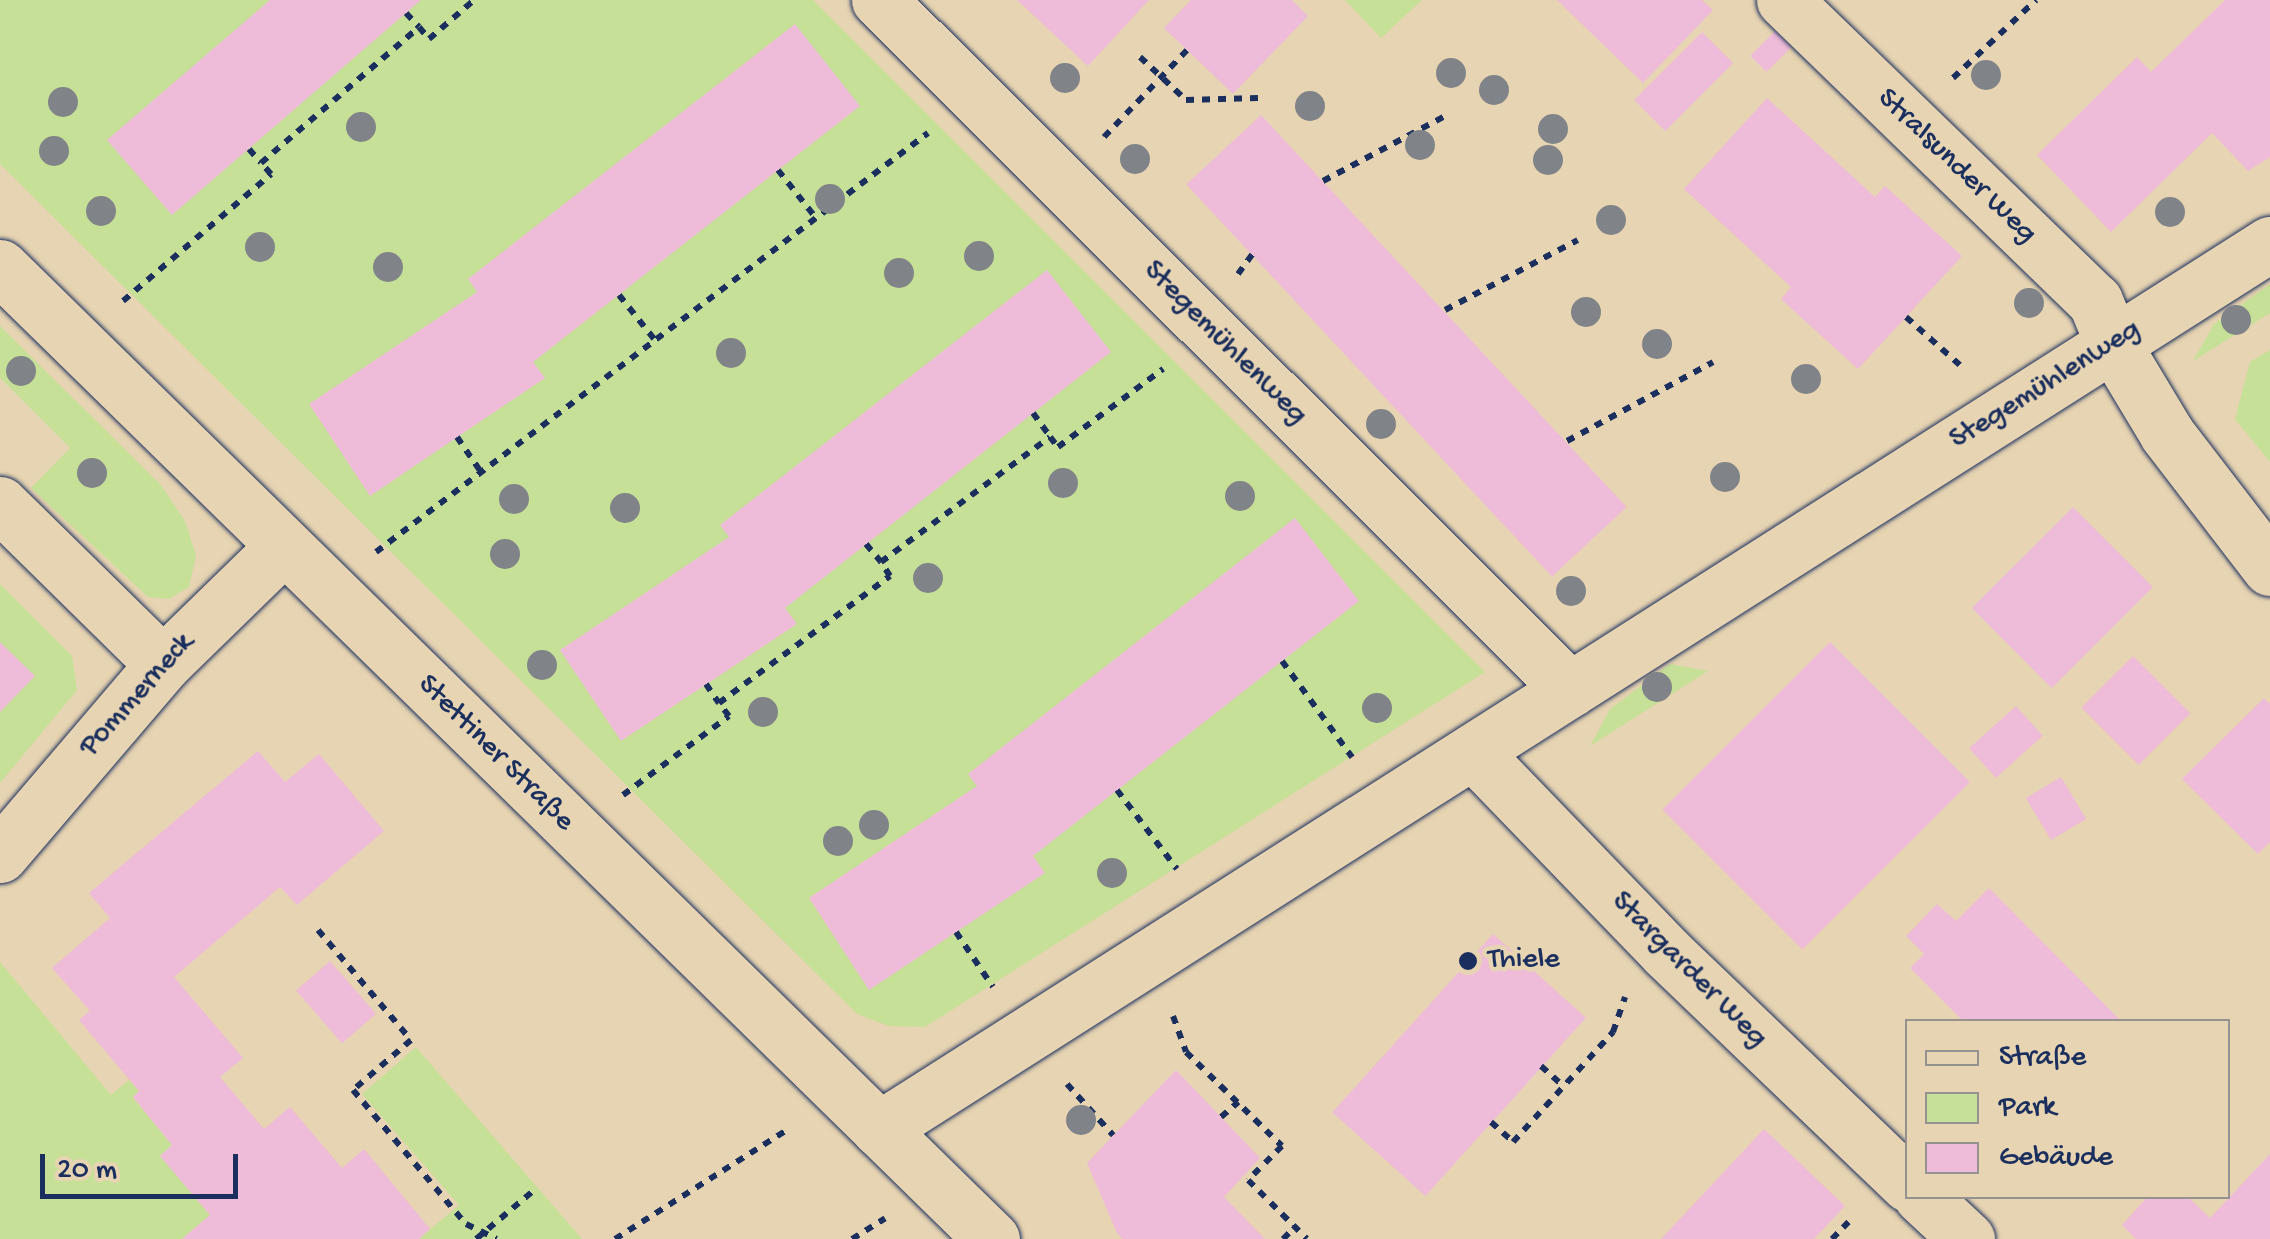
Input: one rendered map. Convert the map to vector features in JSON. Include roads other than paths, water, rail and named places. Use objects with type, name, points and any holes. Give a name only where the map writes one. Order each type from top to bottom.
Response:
[{"type":"street","name":"Stegemühlenweg","points":[[878,0],[1570,689]]},
{"type":"street","name":"Stralsunder Weg","points":[[1784,0],[2096,300],[2113,344],[2167,434],[2270,568]]},
{"type":"street","name":"Stegemühlenweg","points":[[879,1130],[2270,244]]},
{"type":"street","name":"Stettiner Straße","points":[[0,266],[992,1239]]},
{"type":"street","points":[[0,504],[163,664]]},
{"type":"street","name":"Pommerneck","points":[[0,854],[163,664],[284,546]]},
{"type":"street","name":"Stargarder Weg","points":[[1473,752],[1666,952],[1905,1181]]},
{"type":"street","points":[[1924,1199],[1967,1239]]},
{"type":"place","name":"Thiele","points":[[1468,961]]}]
